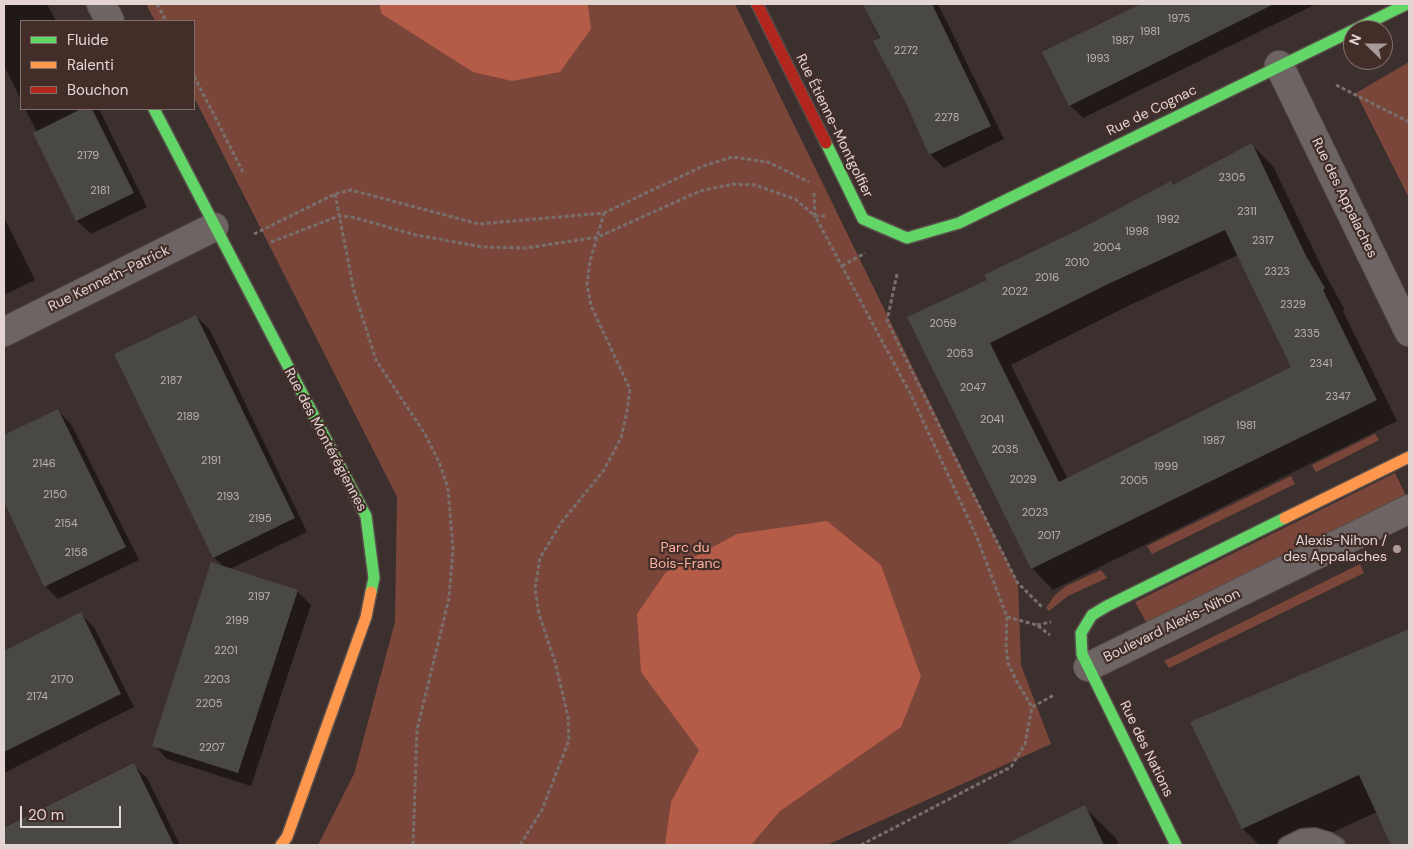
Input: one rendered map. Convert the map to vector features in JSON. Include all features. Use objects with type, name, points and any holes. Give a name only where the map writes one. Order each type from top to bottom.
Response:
[{"type":"street","points":[[101,4],[109,20]]},
{"type":"street","name":"Rue Étienne-Montgolfier","points":[[756,4],[863,219],[907,238]]},
{"type":"street","name":"Rue de Cognac","points":[[907,238],[959,223],[1407,4]]},
{"type":"street","name":"Rue des Appalaches","points":[[1279,65],[1409,332]]},
{"type":"street","name":"Rue des Montérégiennes","points":[[155,110],[366,516],[374,578],[366,617],[287,837],[281,845]]},
{"type":"street","name":"Rue Kenneth-Patrick","points":[[4,332],[214,227]]},
{"type":"street","name":"Boulevard Alexis-Nihon","points":[[1409,457],[1092,615],[1081,633],[1082,654],[1088,667],[1409,509]]},
{"type":"street","name":"Rue des Nations","points":[[1088,667],[1176,845]]},
{"type":"lane","points":[[1286,845],[1302,837],[1315,836],[1337,845]]},
{"type":"path","points":[[157,4],[165,20]]},
{"type":"path","points":[[195,78],[243,172]]},
{"type":"path","points":[[1336,85],[1409,122]]},
{"type":"path","points":[[413,845],[417,730],[449,598],[453,550],[448,488],[439,462],[425,434],[376,360],[354,291],[335,194],[351,190],[366,193],[479,224],[604,213],[703,166],[732,157],[768,162],[816,185],[813,199],[815,216]]},
{"type":"path","points":[[271,242],[339,216],[352,217],[416,235],[483,247],[526,248],[598,237],[700,191],[734,184],[755,184],[795,199],[815,216],[911,395],[976,536],[1007,617],[1006,646],[1008,663],[1016,682],[1032,707],[1025,744],[1011,767],[861,845]]},
{"type":"path","points":[[520,845],[542,810],[569,740],[568,716],[536,597],[535,589],[540,558],[561,524],[604,470],[621,438],[630,389],[591,306],[587,284],[590,261],[604,213]]},
{"type":"path","points":[[815,216],[863,219]]},
{"type":"path","points":[[842,266],[868,252]]},
{"type":"path","points":[[897,274],[886,321],[1017,582],[1042,606]]},
{"type":"path","points":[[1007,617],[1037,625]]},
{"type":"path","points":[[1032,707],[1054,695]]},
{"type":"green space","name":"Parc du Bois-Franc","points":[[146,4],[735,4],[1018,583],[1021,665],[1051,744],[827,845],[318,845],[354,774],[395,622],[397,497],[195,99],[195,20],[154,20]]},
{"type":"green space","points":[[1409,62],[1409,198],[1356,93]]},
{"type":"green space","points":[[1375,434],[1379,440],[1316,472],[1312,465]]},
{"type":"green space","points":[[1395,473],[1408,500],[1150,629],[1135,602]]},
{"type":"green space","points":[[1291,476],[1295,484],[1152,554],[1147,546]]},
{"type":"green space","points":[[1360,564],[1364,573],[1169,668],[1164,661]]},
{"type":"green space","points":[[1101,570],[1107,578],[1068,596],[1049,611],[1046,608],[1054,596],[1066,586]]},
{"type":"shaded area","points":[[379,4],[588,4],[591,29],[560,72],[512,81],[473,72],[382,14]]},
{"type":"shaded area","points":[[827,521],[881,565],[921,677],[901,727],[780,811],[751,845],[665,845],[671,802],[699,750],[641,672],[637,614],[666,572],[737,534]]},
{"type":"building","points":[[863,4],[932,4],[991,126],[929,155],[907,105],[873,41],[880,38]]},
{"type":"building","points":[[1141,4],[1274,4],[1069,106],[1042,52]]},
{"type":"building","points":[[79,110],[92,110],[134,193],[76,221],[33,133]]},
{"type":"building","points":[[1252,143],[1306,256],[1325,288],[1323,290],[1377,400],[1031,569],[907,317],[987,280],[984,275],[1080,229],[1171,181],[1173,185]],"holes":[[[1225,230],[1291,367],[1059,482],[990,343],[1106,285]]]},
{"type":"building","points":[[196,315],[295,518],[213,558],[114,354]]},
{"type":"building","points":[[58,409],[126,547],[44,587],[4,502],[4,435]]},
{"type":"building","points":[[211,562],[298,590],[238,773],[152,746]]},
{"type":"building","points":[[81,612],[121,694],[4,752],[4,651]]},
{"type":"building","points":[[1409,629],[1409,845],[1391,845],[1359,775],[1242,829],[1190,722]]},
{"type":"building","points":[[134,763],[174,845],[4,845],[4,828]]},
{"type":"building","points":[[1085,805],[1104,845],[1004,845]]},
{"type":"traffic: fast","points":[[826,143],[863,219],[907,238],[959,223],[1407,4]]},
{"type":"traffic: fast","points":[[155,110],[366,516],[374,578],[371,592]]},
{"type":"traffic: fast","points":[[1176,845],[1082,654],[1081,633],[1092,615],[1107,606],[1285,518]]},
{"type":"traffic: slow","points":[[1285,518],[1409,457]]},
{"type":"traffic: slow","points":[[281,845],[287,837],[366,617],[371,592]]},
{"type":"traffic: jam","points":[[757,4],[826,143]]},
{"type":"place","name":"Alexis-Nihon / des Appalaches","points":[[1397,549]]}]
